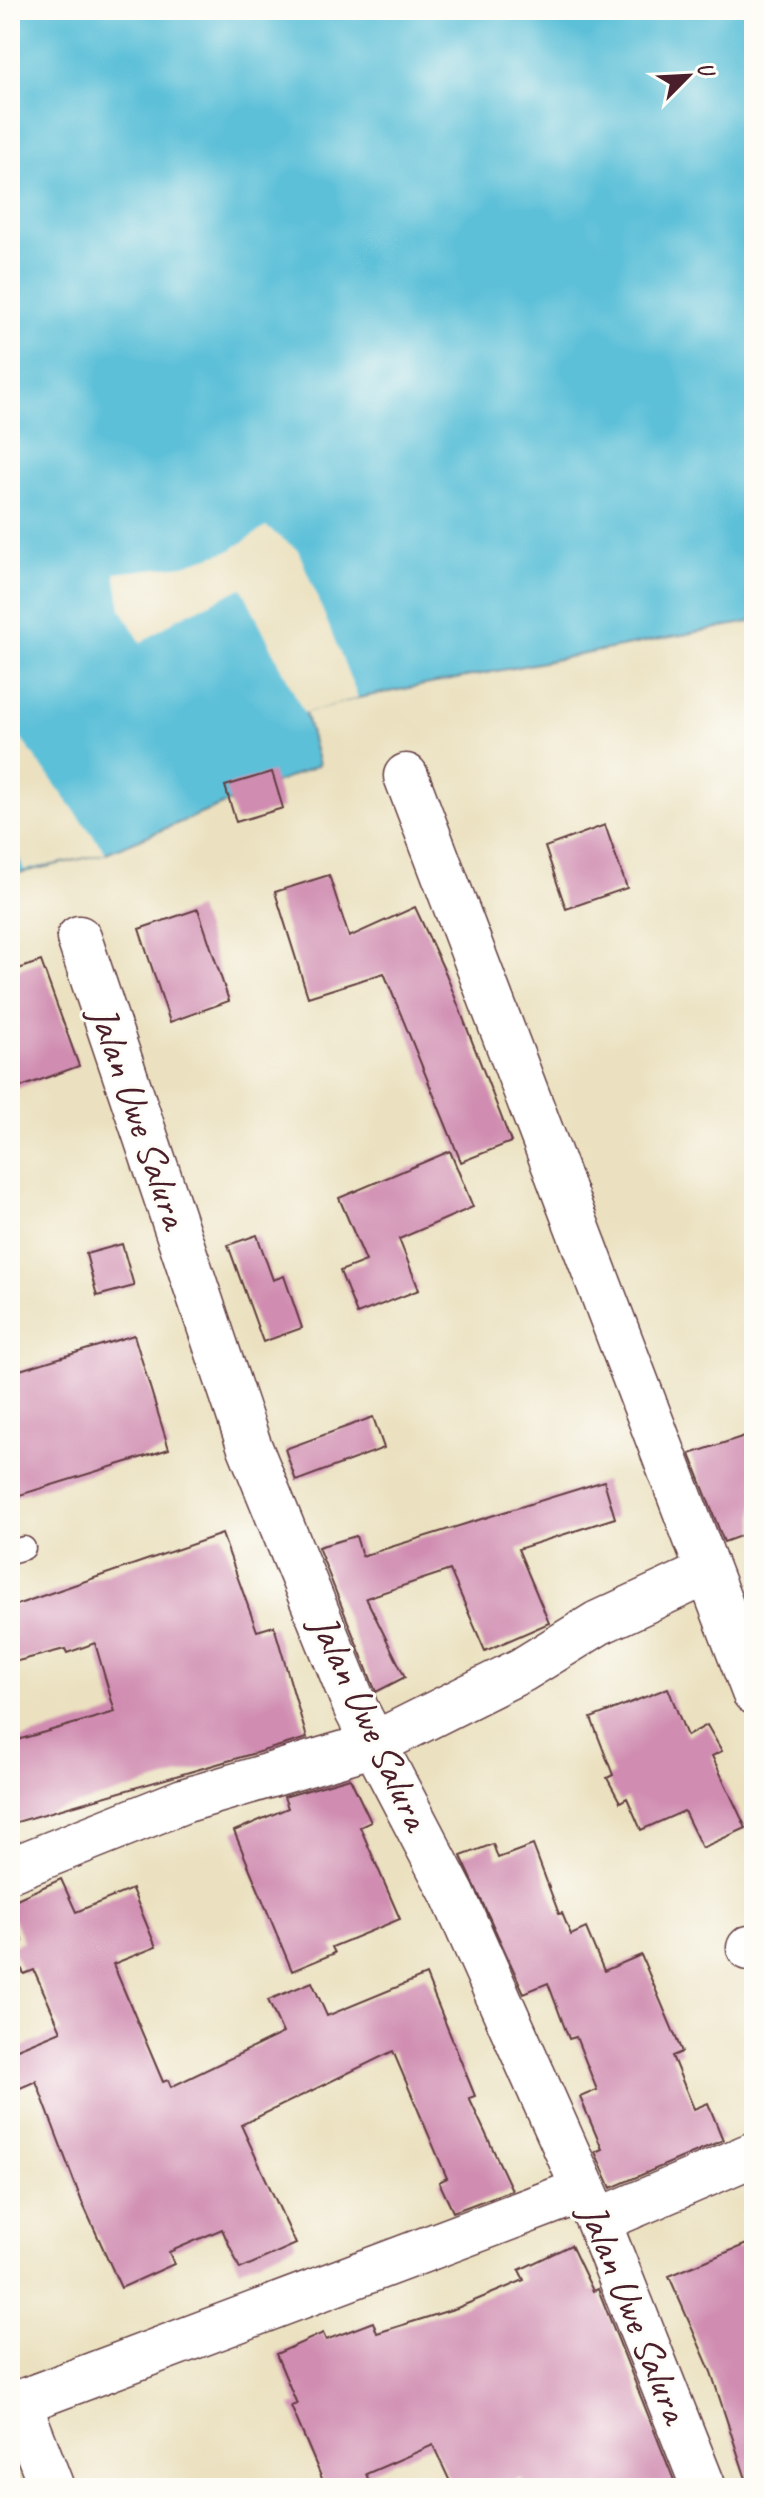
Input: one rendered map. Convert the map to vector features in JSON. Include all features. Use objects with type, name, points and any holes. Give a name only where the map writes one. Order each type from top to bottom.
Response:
[{"type":"street","points":[[406,776],[706,1573],[754,1692]]},
{"type":"street","name":"Jalan Uwe Salura","points":[[79,938],[249,1445],[372,1745],[453,1895],[590,2206],[704,2488]]},
{"type":"street","points":[[10,1870],[183,1801],[372,1745],[522,1670],[598,1623],[706,1573]]},
{"type":"street","points":[[52,2488],[14,2405],[590,2206],[754,2154]]},
{"type":"water","points":[[10,10],[754,10],[754,621],[358,698],[305,712],[319,765],[106,853],[10,875]]},
{"type":"pier","points":[[266,527],[298,550],[358,698],[304,713],[242,588],[178,618],[141,643],[121,609],[115,573],[184,565],[231,550]]},
{"type":"pier","points":[[10,724],[106,853],[24,870],[10,833]]},
{"type":"building","points":[[272,772],[283,808],[236,822],[225,786]]},
{"type":"building","points":[[605,825],[627,888],[566,909],[545,847]]},
{"type":"building","points":[[329,875],[349,937],[415,907],[446,974],[511,1142],[461,1162],[384,973],[308,997],[275,892]]},
{"type":"building","points":[[198,909],[229,1001],[170,1022],[139,929]]},
{"type":"building","points":[[41,961],[79,1066],[10,1091],[10,972]]},
{"type":"building","points":[[450,1151],[473,1207],[399,1239],[419,1290],[357,1314],[340,1271],[366,1261],[339,1198]]},
{"type":"building","points":[[257,1235],[273,1280],[284,1276],[302,1328],[263,1342],[228,1245]]},
{"type":"building","points":[[122,1244],[134,1286],[97,1296],[86,1254]]},
{"type":"building","points":[[134,1335],[169,1449],[10,1498],[10,1373]]},
{"type":"building","points":[[373,1417],[384,1448],[296,1481],[285,1449]]},
{"type":"building","points":[[754,1433],[754,1531],[724,1542],[690,1454]]},
{"type":"building","points":[[604,1481],[615,1518],[518,1549],[549,1623],[485,1651],[450,1570],[366,1598],[405,1677],[376,1692],[318,1547],[356,1536],[362,1556]]},
{"type":"building","points":[[222,1534],[257,1631],[274,1626],[307,1738],[10,1824],[10,1742],[115,1712],[95,1643],[67,1653],[65,1649],[10,1663],[10,1607]]},
{"type":"building","points":[[668,1688],[687,1736],[707,1725],[722,1751],[712,1756],[746,1828],[702,1848],[684,1811],[641,1830],[627,1798],[620,1802],[607,1778],[613,1775],[591,1718]]},
{"type":"building","points":[[350,1778],[371,1822],[360,1827],[400,1919],[332,1947],[335,1953],[292,1971],[234,1831],[288,1808],[284,1797]]},
{"type":"building","points":[[493,1844],[498,1858],[533,1845],[559,1914],[562,1913],[571,1935],[586,1928],[604,1971],[641,1955],[682,2052],[672,2056],[694,2109],[708,2103],[723,2140],[611,2188],[595,2152],[602,2149],[580,2097],[597,2090],[576,2037],[569,2039],[548,1983],[524,1993],[461,1856]]},
{"type":"building","points":[[61,1879],[76,1912],[132,1889],[156,1947],[113,1964],[163,2082],[168,2080],[171,2087],[283,2033],[268,2000],[312,1982],[327,2016],[426,1975],[475,2096],[469,2098],[512,2190],[453,2212],[439,2182],[447,2178],[393,2051],[241,2125],[296,2244],[240,2269],[222,2229],[169,2252],[174,2264],[121,2288],[82,2202],[36,2081],[18,2089],[10,2069],[10,2052],[61,2031],[34,1970],[24,1974],[11,1947],[23,1941],[10,1911],[10,1902]]},
{"type":"building","points":[[754,2241],[754,2484],[748,2485],[711,2372],[669,2276]]},
{"type":"building","points":[[571,2245],[593,2291],[598,2289],[677,2488],[525,2488],[521,2478],[499,2488],[453,2488],[433,2445],[366,2474],[372,2488],[326,2488],[291,2406],[297,2404],[276,2354],[323,2333],[326,2340],[373,2322],[377,2333],[457,2308],[524,2280],[519,2270]]}]
